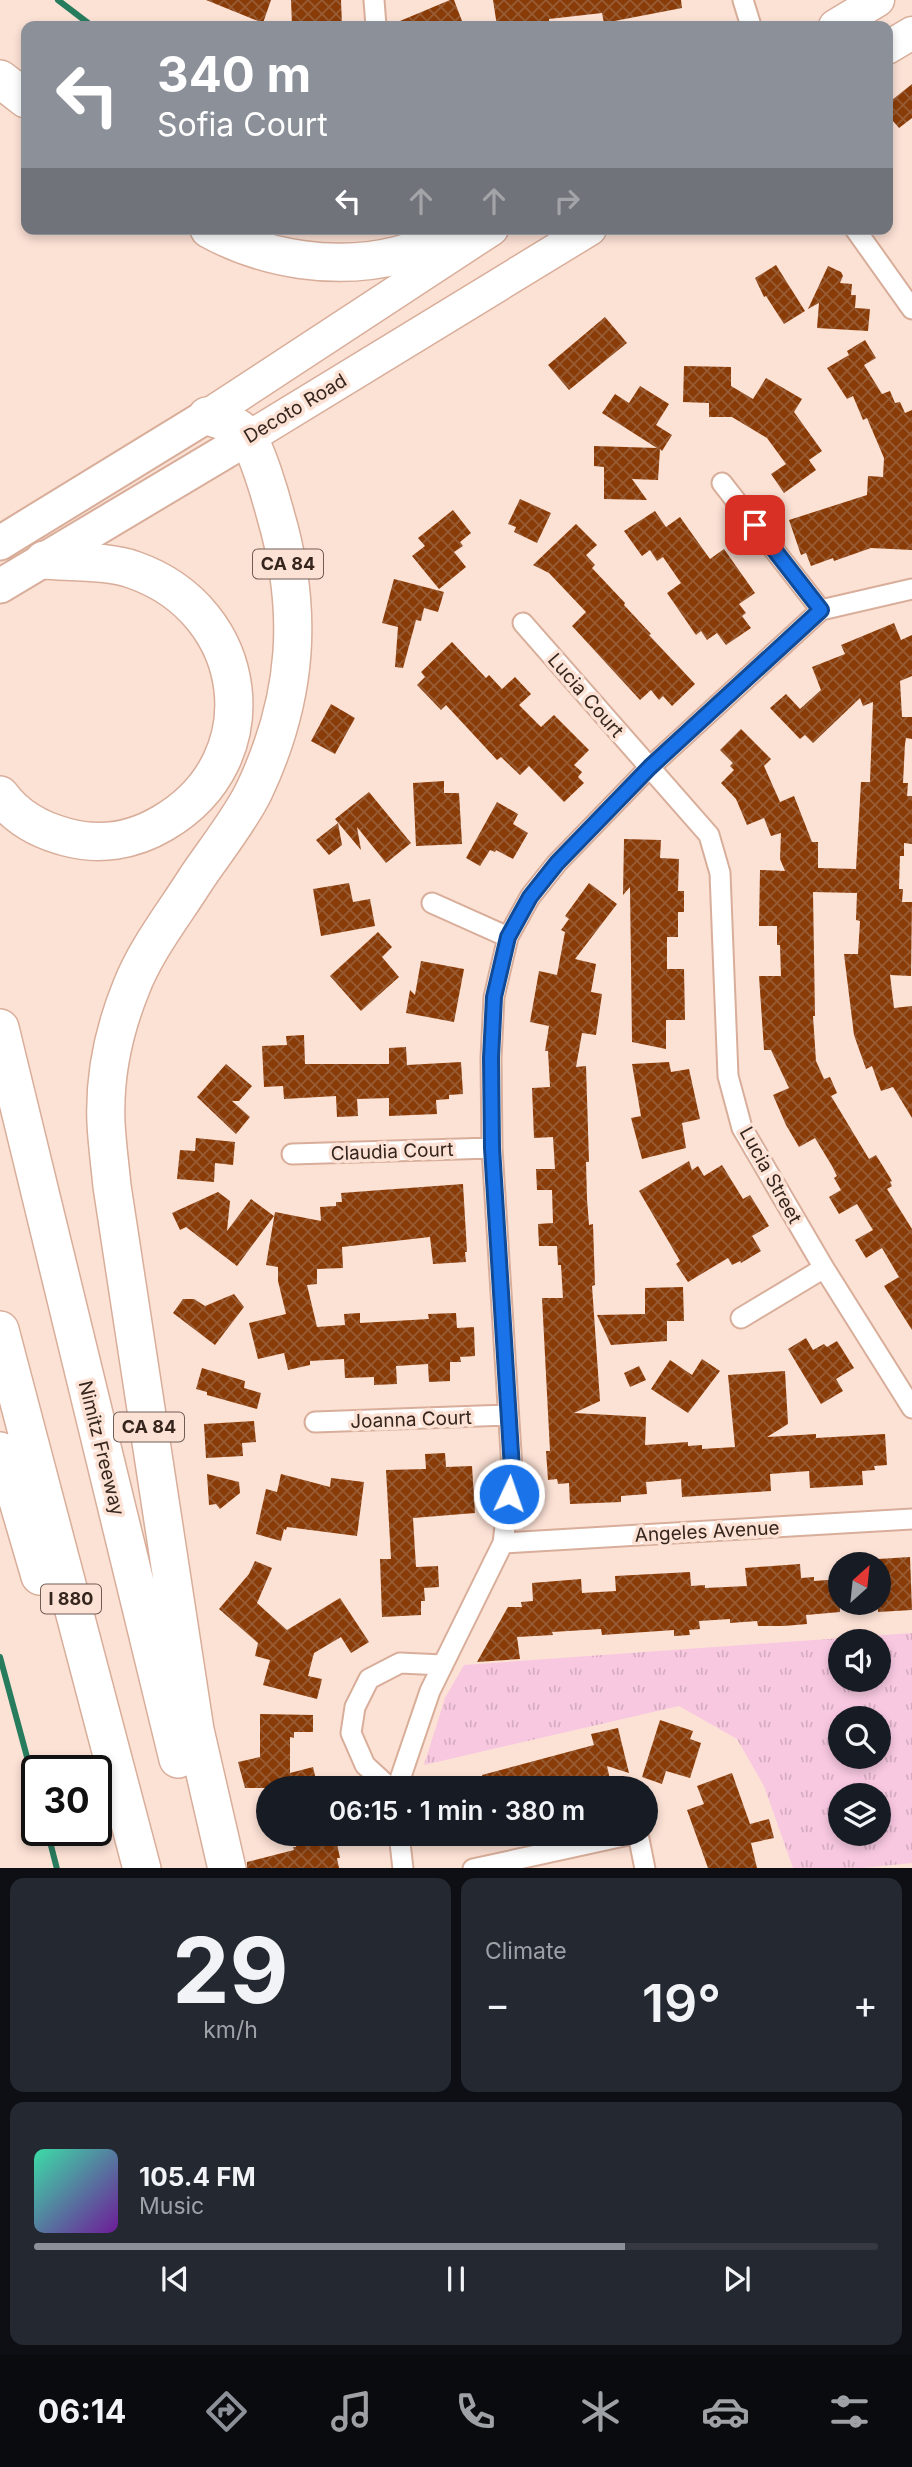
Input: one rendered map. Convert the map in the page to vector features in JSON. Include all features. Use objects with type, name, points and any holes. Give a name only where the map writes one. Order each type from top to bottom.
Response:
[{"type":"highway","points":[[0,79],[21,95]]},
{"type":"highway","points":[[220,235],[263,252],[313,261],[357,261],[400,255],[450,235]]},
{"type":"highway","points":[[207,416],[237,428],[248,438]]},
{"type":"highway","name":"Decoto Road","points":[[0,543],[207,416]]},
{"type":"highway","name":"Decoto Road","points":[[0,586],[248,438]]},
{"type":"highway","name":"CA 84","points":[[227,1868],[195,1730],[112,1186],[106,1121],[109,1073],[117,1028],[131,985],[153,945],[253,793],[283,715],[292,672],[295,626],[292,584],[284,541],[248,438]]},
{"type":"highway","points":[[0,795],[10,808],[44,831],[78,841],[112,842],[148,832],[180,813],[207,786],[225,754],[234,715],[232,678],[221,642],[199,610],[168,585],[132,569],[44,560]]},
{"type":"highway","name":"Nimitz Freeway","points":[[0,1028],[205,1868]]},
{"type":"highway","name":"I 880","points":[[0,1330],[142,1868]]},
{"type":"highway","points":[[0,1451],[52,1618],[142,1868]]},
{"type":"main road","points":[[843,21],[878,0]]},
{"type":"main road","points":[[893,44],[912,33]]},
{"type":"main road","name":"Decoto Road","points":[[207,416],[483,235]]},
{"type":"main road","name":"Decoto Road","points":[[248,438],[580,235]]},
{"type":"street","points":[[374,0],[376,21]]},
{"type":"street","points":[[743,0],[749,21]]},
{"type":"street","points":[[859,235],[912,309]]},
{"type":"street","points":[[722,483],[821,610]]},
{"type":"street","points":[[401,1776],[429,1691],[503,1543],[512,1469],[492,1148],[491,1058],[494,997],[508,937],[530,897],[557,863],[650,767],[821,610],[912,589]]},
{"type":"street","name":"Lucia Court","points":[[523,623],[650,767]]},
{"type":"street","name":"Lucia Street","points":[[650,767],[709,835],[720,873],[728,1076],[742,1128],[824,1268],[912,1408]]},
{"type":"street","points":[[432,902],[508,937]]},
{"type":"street","name":"Claudia Court","points":[[292,1154],[492,1148]]},
{"type":"street","points":[[741,1318],[824,1268]]},
{"type":"street","name":"Joanna Court","points":[[315,1422],[507,1415]]},
{"type":"street","name":"Angeles Avenue","points":[[503,1543],[912,1519]]},
{"type":"street","points":[[377,1776],[365,1765],[351,1733],[355,1707],[369,1679],[400,1663],[443,1665]]},
{"type":"street","points":[[401,1846],[403,1868]]},
{"type":"street","points":[[473,1868],[578,1846]]},
{"type":"street","points":[[639,1846],[645,1868]]},
{"type":"green space","points":[[912,1633],[912,1863],[863,1868],[793,1868],[764,1786],[737,1739],[679,1706],[424,1765],[445,1698],[464,1665],[828,1639],[828,1692],[891,1692],[891,1634]]},
{"type":"building","points":[[206,0],[271,0],[264,21]]},
{"type":"building","points":[[291,0],[341,0],[342,21],[292,21]]},
{"type":"building","points":[[454,0],[462,21],[400,21]]},
{"type":"building","points":[[493,0],[681,0],[682,8],[614,21],[604,21],[602,13],[549,21],[496,21]]},
{"type":"building","points":[[912,84],[912,118],[899,128],[893,121],[893,99]]},
{"type":"building","points":[[776,265],[805,311],[784,324],[766,296],[764,297],[755,278]]},
{"type":"building","points":[[828,266],[841,272],[843,276],[840,283],[852,284],[851,295],[856,295],[855,308],[870,309],[868,331],[817,328],[819,303],[808,309]]},
{"type":"building","points":[[605,317],[627,343],[569,390],[548,365]]},
{"type":"building","points":[[865,340],[876,358],[864,365],[882,394],[890,391],[895,403],[900,402],[905,413],[912,410],[912,550],[871,548],[811,566],[806,553],[801,555],[789,520],[867,495],[868,476],[883,477],[884,458],[867,418],[863,420],[853,396],[847,399],[827,368],[849,355],[847,351]]},
{"type":"building","points":[[684,366],[731,367],[731,386],[753,399],[766,378],[802,399],[794,412],[822,451],[809,460],[816,470],[784,493],[771,474],[786,464],[767,438],[732,417],[709,417],[709,403],[683,402]]},
{"type":"building","points":[[640,386],[669,404],[656,425],[672,435],[662,451],[660,449],[658,480],[632,479],[647,500],[604,499],[604,467],[594,466],[594,446],[657,448],[602,413],[615,394],[629,403]]},
{"type":"building","points":[[520,499],[551,513],[537,543],[514,532],[516,527],[508,524]]},
{"type":"building","points":[[453,510],[471,533],[460,542],[463,546],[454,552],[466,567],[439,589],[412,556],[425,546],[418,538]]},
{"type":"building","points":[[655,511],[666,527],[680,517],[710,559],[724,549],[755,593],[739,604],[746,613],[742,616],[751,628],[726,645],[717,633],[707,640],[701,631],[696,635],[667,593],[681,583],[663,557],[657,561],[650,550],[642,556],[624,531]]},
{"type":"building","points":[[576,524],[597,545],[586,555],[595,565],[592,568],[695,684],[672,706],[663,696],[659,700],[651,690],[640,700],[572,626],[586,612],[549,573],[533,565]]},
{"type":"building","points":[[394,579],[444,592],[438,612],[424,608],[421,621],[416,620],[403,668],[395,667],[398,627],[382,623]]},
{"type":"building","points":[[894,623],[901,640],[912,635],[912,676],[900,681],[902,717],[912,717],[912,739],[906,738],[905,744],[903,783],[908,783],[907,796],[912,796],[912,844],[904,843],[904,856],[900,856],[899,889],[903,889],[902,902],[912,902],[911,976],[890,975],[894,1008],[912,1006],[912,1118],[893,1087],[881,1091],[872,1066],[866,1069],[854,1035],[844,954],[858,954],[860,921],[856,920],[857,893],[813,892],[813,1016],[816,1061],[824,1079],[830,1077],[837,1093],[831,1096],[869,1159],[876,1155],[892,1181],[892,1186],[887,1189],[912,1229],[912,1330],[884,1286],[899,1277],[882,1248],[866,1258],[855,1240],[873,1230],[857,1204],[839,1214],[829,1197],[841,1190],[834,1178],[837,1176],[832,1166],[815,1138],[799,1147],[773,1095],[789,1088],[771,1050],[764,1050],[759,976],[781,976],[777,926],[759,926],[760,870],[785,871],[780,859],[781,833],[771,836],[764,818],[747,825],[736,799],[721,783],[734,770],[730,766],[733,763],[720,750],[741,729],[771,759],[764,766],[780,802],[794,796],[812,842],[818,842],[818,868],[856,869],[861,782],[870,782],[873,702],[863,706],[860,698],[813,743],[805,735],[800,739],[770,708],[786,694],[800,709],[821,690],[812,667],[845,654],[841,645]]},
{"type":"building","points":[[452,642],[486,678],[489,675],[502,689],[515,677],[531,694],[519,705],[541,727],[554,715],[589,750],[574,765],[582,772],[578,777],[584,783],[564,802],[529,766],[520,775],[501,757],[497,760],[446,705],[441,710],[417,685],[425,677],[421,672]]},
{"type":"building","points":[[331,704],[355,718],[335,754],[311,741]]},
{"type":"building","points":[[444,781],[444,793],[459,793],[462,844],[416,846],[413,783]]},
{"type":"building","points":[[369,792],[411,843],[386,863],[357,827],[361,850],[335,819]]},
{"type":"building","points":[[497,802],[518,814],[513,824],[528,833],[513,859],[496,850],[490,850],[480,866],[466,858]]},
{"type":"building","points":[[338,823],[342,845],[329,855],[316,840]]},
{"type":"building","points":[[624,839],[661,840],[660,858],[679,859],[678,891],[684,891],[684,912],[678,912],[678,937],[667,937],[667,969],[684,969],[685,1020],[666,1020],[666,1049],[632,1042],[630,887],[623,895]]},
{"type":"building","points":[[349,883],[353,902],[370,899],[375,926],[321,936],[313,889]]},
{"type":"building","points":[[589,883],[617,904],[575,959],[596,964],[591,992],[602,994],[596,1035],[582,1033],[576,1067],[586,1066],[589,1162],[586,1162],[587,1199],[589,1225],[593,1224],[595,1285],[592,1286],[600,1401],[574,1413],[646,1417],[645,1445],[688,1442],[688,1446],[702,1445],[702,1449],[735,1447],[728,1375],[785,1371],[788,1424],[767,1437],[816,1434],[816,1438],[885,1434],[887,1465],[862,1471],[863,1485],[810,1488],[809,1471],[770,1474],[771,1491],[682,1497],[681,1479],[646,1482],[647,1494],[621,1496],[621,1502],[570,1504],[569,1483],[558,1484],[557,1479],[548,1480],[546,1451],[550,1451],[542,1298],[563,1298],[557,1246],[539,1246],[538,1224],[553,1223],[552,1190],[537,1190],[536,1169],[555,1169],[553,1137],[534,1138],[532,1088],[550,1087],[548,1051],[545,1051],[549,1026],[530,1022],[539,971],[557,975],[565,932],[561,930],[569,919],[565,916]]},
{"type":"building","points":[[378,932],[392,947],[382,957],[399,977],[361,1011],[330,976]]},
{"type":"building","points":[[421,961],[464,969],[454,1022],[406,1013],[410,990],[415,995]]},
{"type":"building","points":[[304,1035],[305,1064],[389,1064],[389,1048],[406,1047],[407,1065],[461,1062],[463,1094],[436,1100],[437,1114],[389,1116],[389,1098],[357,1099],[358,1116],[337,1117],[336,1096],[284,1099],[283,1086],[264,1087],[262,1046],[287,1045],[286,1036]]},
{"type":"building","points":[[669,1062],[671,1072],[689,1069],[700,1119],[682,1123],[686,1148],[642,1159],[631,1118],[641,1116],[632,1064]]},
{"type":"building","points":[[226,1064],[252,1086],[239,1101],[232,1101],[250,1117],[236,1134],[197,1097]]},
{"type":"building","points":[[196,1138],[235,1142],[233,1165],[215,1163],[214,1182],[177,1179],[180,1150],[195,1151]]},
{"type":"building","points":[[689,1161],[692,1170],[698,1166],[704,1176],[722,1165],[743,1199],[750,1195],[769,1226],[752,1236],[761,1251],[741,1263],[740,1261],[732,1265],[728,1258],[688,1282],[676,1264],[680,1261],[639,1191]]},
{"type":"building","points":[[463,1184],[466,1262],[433,1264],[430,1237],[342,1247],[343,1268],[317,1269],[317,1284],[307,1285],[317,1327],[345,1325],[344,1314],[360,1313],[360,1323],[429,1319],[428,1314],[456,1313],[457,1328],[474,1327],[475,1356],[460,1357],[461,1362],[450,1362],[450,1381],[429,1382],[428,1364],[396,1366],[397,1384],[374,1385],[374,1377],[345,1378],[344,1359],[310,1361],[310,1365],[288,1370],[284,1353],[258,1359],[249,1323],[286,1314],[278,1281],[278,1267],[266,1265],[275,1212],[321,1221],[320,1207],[336,1206],[336,1202],[342,1202],[341,1193]]},
{"type":"building","points":[[218,1192],[230,1201],[227,1231],[251,1199],[274,1216],[237,1266],[186,1227],[180,1230],[172,1213]]},
{"type":"building","points":[[683,1287],[684,1321],[667,1321],[667,1341],[611,1345],[597,1315],[645,1314],[645,1288]]},
{"type":"building","points":[[234,1294],[244,1307],[215,1345],[173,1313],[183,1299],[194,1299],[205,1306]]},
{"type":"building","points":[[806,1338],[813,1350],[824,1344],[827,1347],[837,1341],[854,1368],[836,1379],[843,1391],[821,1404],[788,1349]]},
{"type":"building","points":[[702,1359],[720,1371],[688,1413],[651,1389],[670,1360],[692,1375]]},
{"type":"building","points":[[639,1366],[646,1380],[630,1387],[624,1373]]},
{"type":"building","points":[[202,1368],[245,1381],[244,1388],[261,1393],[257,1409],[207,1395],[207,1392],[196,1389]]},
{"type":"building","points":[[254,1421],[256,1442],[242,1443],[243,1456],[206,1458],[204,1424]]},
{"type":"building","points":[[445,1453],[446,1467],[472,1466],[475,1513],[413,1518],[416,1567],[438,1566],[439,1587],[424,1588],[425,1601],[421,1601],[421,1615],[382,1617],[380,1559],[391,1559],[386,1470],[426,1469],[425,1454]]},
{"type":"building","points":[[207,1474],[239,1482],[240,1493],[220,1509],[216,1504],[209,1505]]},
{"type":"building","points":[[281,1474],[330,1487],[331,1478],[364,1482],[357,1536],[287,1527],[281,1541],[256,1534],[266,1489],[277,1492]]},
{"type":"building","points":[[910,1557],[912,1610],[891,1611],[891,1558]]},
{"type":"building","points":[[255,1561],[272,1568],[257,1603],[287,1630],[340,1598],[369,1642],[351,1653],[341,1637],[314,1653],[308,1676],[322,1679],[317,1699],[263,1685],[270,1660],[255,1656],[258,1643],[219,1609],[249,1574]]},
{"type":"building","points":[[800,1564],[801,1578],[828,1580],[828,1613],[806,1615],[807,1624],[784,1626],[758,1626],[757,1621],[730,1623],[730,1619],[699,1621],[700,1629],[689,1630],[690,1635],[674,1636],[674,1630],[602,1635],[601,1629],[552,1632],[553,1635],[517,1637],[520,1659],[477,1662],[508,1607],[522,1607],[521,1602],[533,1601],[532,1583],[581,1579],[582,1593],[616,1591],[615,1576],[690,1572],[691,1586],[747,1586],[745,1568]]},
{"type":"building","points":[[260,1714],[313,1715],[313,1732],[294,1732],[294,1738],[290,1737],[290,1773],[313,1767],[315,1776],[256,1776],[256,1788],[245,1788],[238,1762],[260,1757]]},
{"type":"building","points":[[660,1720],[693,1731],[690,1739],[701,1743],[690,1778],[666,1771],[662,1784],[658,1783],[658,1776],[642,1776]]},
{"type":"building","points":[[618,1728],[629,1773],[607,1766],[609,1776],[482,1776],[594,1745],[591,1734]]},
{"type":"building","points":[[732,1773],[750,1824],[769,1819],[774,1838],[751,1843],[757,1868],[708,1868],[687,1810],[704,1804],[697,1786]]},
{"type":"building","points":[[338,1846],[339,1868],[247,1868],[247,1862],[294,1850],[293,1847]]},
{"type":"waterway","points":[[58,0],[85,21]]},
{"type":"waterway","points":[[0,1657],[26,1755]]},
{"type":"waterway","points":[[51,1846],[57,1868]]},
{"type":"route","points":[[509,1494],[512,1469],[492,1148],[491,1058],[494,997],[508,937],[530,897],[557,863],[650,767],[821,610],[755,525]]}]
